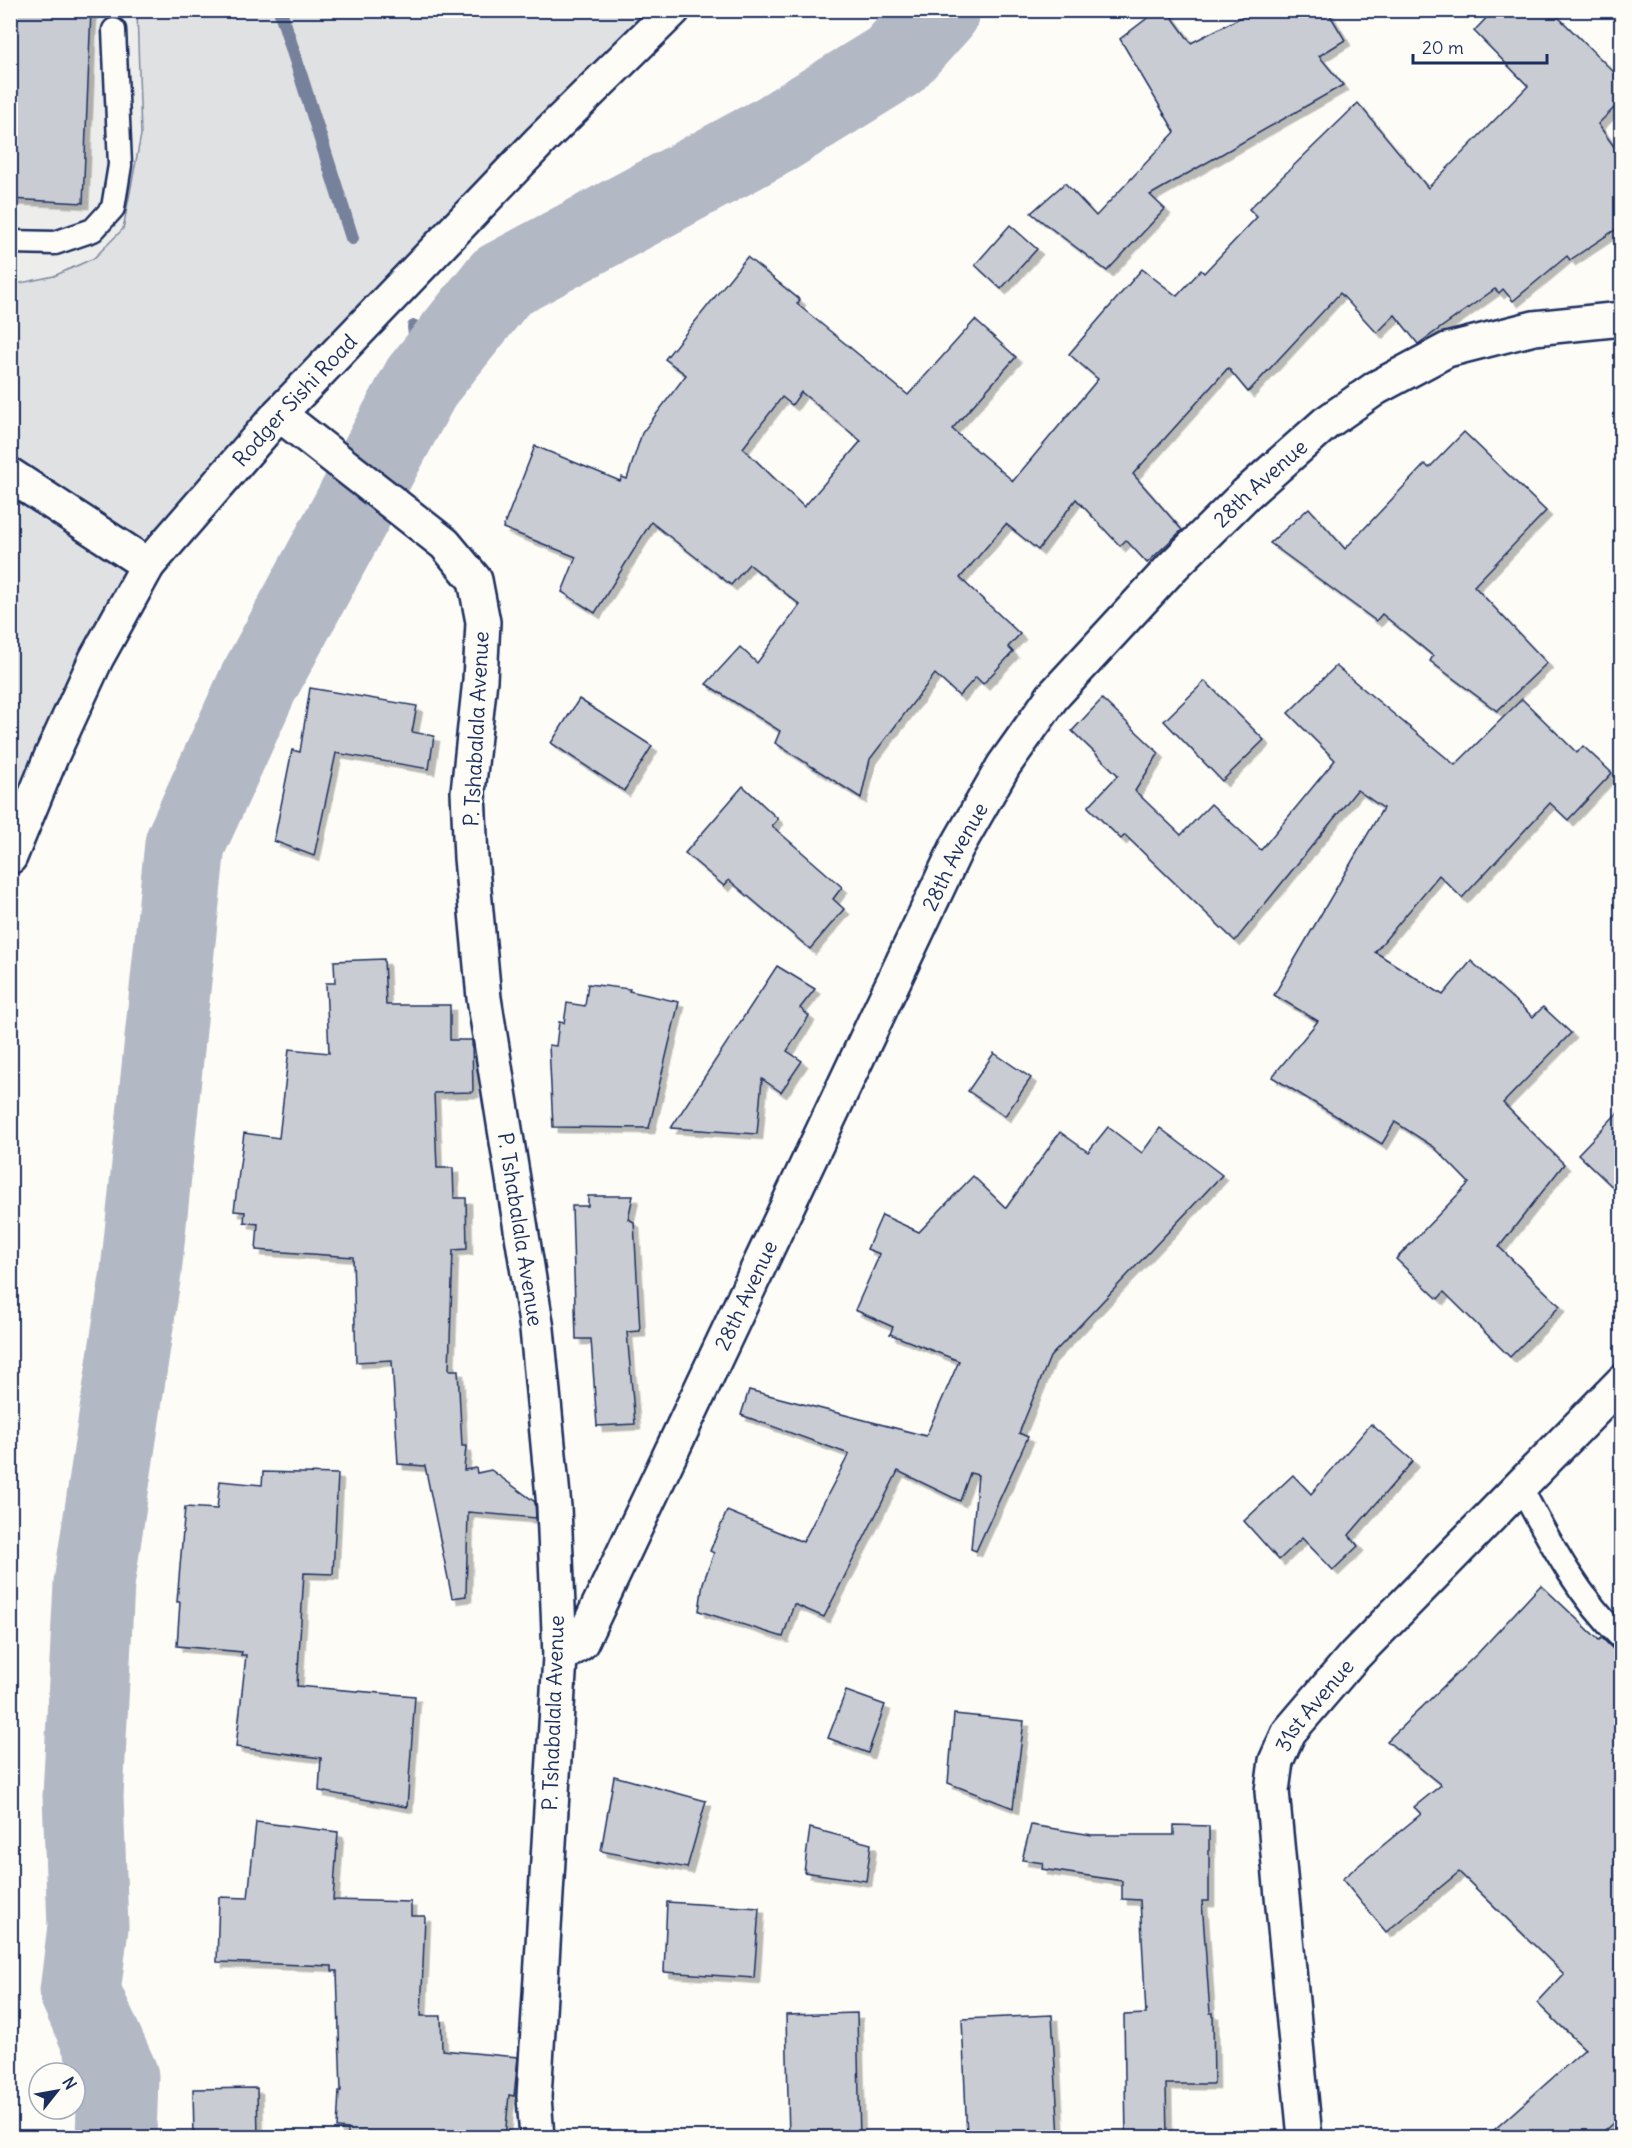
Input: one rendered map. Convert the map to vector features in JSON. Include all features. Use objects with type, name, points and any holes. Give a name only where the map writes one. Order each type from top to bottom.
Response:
[{"type":"street","name":"Rodger Sishi Road","points":[[10,857],[51,757],[96,659],[148,564],[279,414],[542,140],[673,10]]},
{"type":"street","name":"28th Avenue","points":[[560,1658],[581,1643],[957,848],[1004,765],[1053,696],[1173,566],[1246,494],[1326,423],[1376,388],[1447,350],[1534,328],[1622,319]]},
{"type":"street","name":"P. Tshabalala Avenue","points":[[279,414],[445,544],[475,580],[483,622],[480,680],[468,792],[471,858],[484,998],[537,1329],[554,1508],[560,1658],[534,2097],[537,2138]]},
{"type":"street","points":[[10,475],[148,564]]},
{"type":"street","name":"31st Avenue","points":[[1305,2138],[1272,1791],[1276,1761],[1289,1732],[1354,1656],[1622,1382]]},
{"type":"lane","points":[[10,242],[55,243],[93,230],[113,208],[120,165],[114,30]]},
{"type":"lane","points":[[1520,1486],[1558,1556],[1585,1596],[1622,1639]]},
{"type":"shaded area","points":[[10,11],[137,11],[141,135],[123,229],[94,258],[54,276],[11,285]]},
{"type":"shaded area","points":[[137,11],[671,11],[149,556],[11,845],[11,285],[54,276],[94,258],[123,229],[141,135]]},
{"type":"building","points":[[10,10],[91,10],[83,203],[10,199]]},
{"type":"building","points":[[1158,10],[1167,10],[1191,43],[1255,10],[1327,10],[1345,40],[1319,56],[1343,85],[1150,195],[1165,209],[1107,271],[1031,213],[1065,183],[1096,216],[1175,132],[1120,39]]},
{"type":"building","points":[[1494,10],[1551,10],[1622,80],[1622,100],[1598,124],[1622,158],[1622,225],[1570,260],[1567,256],[1513,301],[1503,289],[1499,293],[1495,289],[1418,344],[1395,315],[1377,333],[1340,293],[1248,392],[1228,368],[1133,474],[1182,530],[1147,563],[1126,540],[1120,546],[1076,499],[1038,550],[1006,524],[960,578],[1020,634],[1008,647],[1013,652],[983,684],[976,677],[959,696],[935,674],[870,759],[861,798],[775,743],[780,731],[706,684],[740,647],[757,663],[800,605],[749,564],[731,585],[651,522],[595,613],[562,592],[576,557],[503,528],[535,446],[620,481],[622,477],[627,479],[642,433],[686,375],[665,359],[747,257],[800,300],[797,304],[908,395],[975,320],[1016,357],[952,429],[1013,481],[1098,379],[1069,354],[1142,269],[1177,296],[1201,270],[1204,273],[1257,217],[1249,209],[1358,103],[1428,188],[1528,86],[1474,31]],"holes":[[[801,392],[861,441],[804,507],[743,448],[782,397],[792,405]]]},
{"type":"building","points":[[1010,225],[1037,249],[1001,289],[975,265]]},
{"type":"building","points":[[1464,432],[1546,511],[1474,586],[1547,663],[1497,711],[1430,661],[1433,656],[1382,614],[1376,621],[1270,543],[1309,508],[1345,549],[1425,464],[1429,468]]},
{"type":"building","points":[[1336,666],[1455,765],[1522,699],[1577,753],[1583,746],[1612,773],[1568,820],[1550,803],[1462,898],[1439,875],[1375,952],[1443,995],[1471,961],[1533,1017],[1543,1007],[1571,1033],[1503,1103],[1564,1164],[1499,1247],[1560,1306],[1510,1357],[1444,1292],[1438,1299],[1396,1259],[1469,1183],[1434,1147],[1395,1122],[1382,1144],[1272,1077],[1318,1021],[1274,995],[1383,808],[1357,790],[1235,941],[1125,835],[1121,839],[1088,807],[1118,775],[1072,731],[1102,699],[1159,753],[1135,791],[1181,835],[1211,804],[1261,850],[1335,760],[1288,713]]},
{"type":"building","points":[[1205,681],[1264,740],[1222,781],[1164,721]]},
{"type":"building","points":[[310,688],[417,706],[412,732],[434,736],[429,769],[336,753],[314,856],[274,841],[292,750],[300,752]]},
{"type":"building","points":[[579,699],[652,746],[624,791],[551,743]]},
{"type":"building","points":[[743,786],[778,819],[772,826],[842,887],[833,899],[844,909],[810,949],[729,880],[724,886],[685,853]]},
{"type":"building","points":[[384,959],[386,1005],[450,1005],[450,1040],[472,1040],[473,1092],[434,1093],[437,1168],[453,1168],[454,1198],[466,1198],[467,1249],[453,1250],[449,1370],[458,1370],[462,1446],[466,1446],[464,1470],[476,1468],[477,1473],[491,1470],[535,1502],[536,1518],[468,1512],[466,1596],[452,1598],[425,1466],[398,1464],[392,1360],[356,1362],[353,1257],[256,1250],[258,1224],[244,1222],[245,1212],[234,1211],[244,1133],[279,1138],[289,1049],[329,1053],[326,983],[335,983],[334,961]]},
{"type":"building","points":[[777,966],[815,989],[800,1008],[809,1016],[787,1051],[802,1061],[781,1092],[762,1079],[757,1134],[671,1128]]},
{"type":"building","points":[[588,984],[630,989],[629,991],[679,1002],[649,1128],[553,1127],[549,1045],[556,1046],[559,1022],[564,1023],[567,1003],[585,1006]]},
{"type":"building","points":[[994,1053],[1031,1078],[1005,1116],[968,1091]]},
{"type":"building","points":[[1622,1108],[1622,1196],[1578,1154]]},
{"type":"building","points":[[1108,1127],[1142,1153],[1160,1128],[1222,1175],[1050,1357],[1019,1433],[1028,1437],[976,1551],[971,1549],[978,1475],[970,1473],[960,1501],[898,1471],[824,1617],[794,1604],[783,1637],[699,1611],[703,1583],[714,1553],[710,1551],[727,1511],[803,1542],[849,1454],[741,1415],[749,1390],[926,1436],[959,1361],[890,1334],[893,1327],[855,1310],[880,1254],[867,1249],[882,1215],[919,1232],[973,1176],[1006,1208],[1060,1132],[1088,1152]]},
{"type":"building","points":[[588,1196],[633,1196],[628,1219],[634,1222],[640,1331],[627,1332],[635,1424],[597,1426],[591,1339],[576,1339],[572,1206],[588,1206]]},
{"type":"building","points":[[1371,1424],[1413,1461],[1349,1535],[1358,1546],[1333,1570],[1302,1538],[1279,1560],[1244,1521],[1293,1475],[1311,1494]]},
{"type":"building","points":[[263,1472],[338,1474],[333,1574],[304,1573],[297,1686],[415,1696],[407,1807],[319,1791],[321,1758],[236,1747],[246,1655],[241,1655],[242,1652],[177,1646],[180,1602],[177,1602],[185,1507],[217,1509],[220,1481],[262,1485]]},
{"type":"building","points":[[1541,1585],[1599,1640],[1602,1638],[1613,1649],[1622,1652],[1622,2115],[1596,2138],[1485,2138],[1585,2049],[1537,2003],[1564,1974],[1459,1872],[1386,1932],[1342,1879],[1421,1814],[1414,1807],[1441,1785],[1387,1741],[1478,1653]]},
{"type":"building","points":[[846,1691],[885,1705],[868,1753],[828,1738]]},
{"type":"building","points":[[954,1714],[1024,1721],[1013,1808],[948,1783]]},
{"type":"building","points":[[614,1776],[706,1801],[687,1868],[601,1851]]},
{"type":"building","points":[[256,1822],[338,1832],[333,1900],[411,1902],[411,1916],[425,1916],[421,2016],[441,2016],[442,2050],[518,2057],[514,2096],[509,2095],[505,2138],[348,2138],[348,2129],[337,2128],[339,2091],[341,2091],[337,1971],[332,1971],[332,1966],[217,1962],[219,1897],[248,1898]]},
{"type":"building","points":[[1031,1825],[1092,1835],[1174,1835],[1174,1825],[1209,1826],[1209,1901],[1202,1901],[1210,2013],[1213,2013],[1214,2084],[1166,2084],[1167,2138],[1126,2138],[1124,2015],[1146,2014],[1140,1900],[1122,1899],[1122,1881],[1042,1869],[1043,1863],[1022,1860]]},
{"type":"building","points":[[810,1828],[871,1844],[866,1881],[804,1872]]},
{"type":"building","points":[[667,1902],[759,1908],[754,1978],[664,1972]]},
{"type":"building","points":[[857,2013],[860,2138],[789,2138],[786,2015]]},
{"type":"building","points":[[1052,2015],[1059,2138],[967,2138],[962,2019]]},
{"type":"building","points":[[257,2088],[258,2138],[194,2138],[193,2089]]},
{"type":"waterway","points":[[280,10],[352,238]]},
{"type":"waterway","points":[[116,2138],[118,2077],[80,1992],[88,1927],[83,1796],[94,1584],[141,1272],[185,844],[258,684],[422,381],[501,282],[776,134],[894,61],[940,10]]},
{"type":"waterway","points":[[414,327],[422,381]]}]
